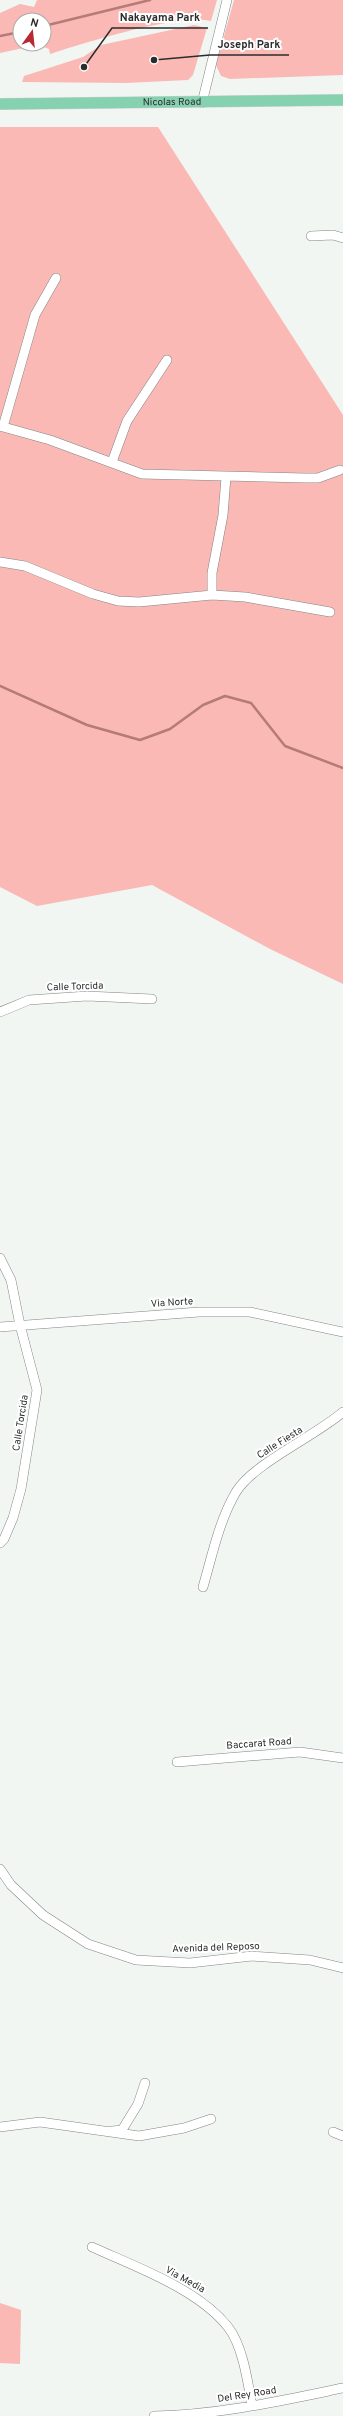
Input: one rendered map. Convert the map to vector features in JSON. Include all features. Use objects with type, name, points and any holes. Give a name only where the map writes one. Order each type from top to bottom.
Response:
[{"type":"main road","name":"Nicolas Road","points":[[0,104],[202,103],[343,100]]},
{"type":"street","points":[[202,103],[227,0]]},
{"type":"street","points":[[311,236],[333,235],[343,238]]},
{"type":"street","points":[[56,278],[35,315],[1,427],[50,440],[142,474],[318,478],[340,470]]},
{"type":"street","points":[[112,462],[127,421],[167,360]]},
{"type":"street","points":[[212,595],[212,573],[224,515],[226,477]]},
{"type":"street","points":[[0,562],[25,566],[93,594],[118,601],[139,602],[212,595],[245,596],[330,612]]},
{"type":"street","name":"Calle Torcida","points":[[0,1012],[29,1000],[87,996],[152,999]]},
{"type":"street","name":"Calle Torcida","points":[[0,1258],[11,1280],[20,1325],[37,1390],[21,1489],[13,1518],[4,1539],[0,1543]]},
{"type":"street","name":"Via Norte","points":[[0,1327],[199,1312],[250,1312],[343,1332]]},
{"type":"street","name":"Calle Fiesta","points":[[203,1588],[225,1516],[237,1491],[263,1466],[328,1425],[343,1412]]},
{"type":"street","name":"Baccarat Road","points":[[177,1762],[300,1752],[343,1758]]},
{"type":"street","name":"Avenida del Reposo","points":[[0,1869],[11,1885],[43,1915],[88,1944],[136,1960],[190,1963],[252,1956],[310,1960],[343,1968]]},
{"type":"street","points":[[107,2131],[122,2130],[138,2104],[145,2083]]},
{"type":"street","points":[[0,2127],[40,2122],[139,2136],[184,2128],[211,2119]]},
{"type":"street","points":[[332,2132],[343,2136]]},
{"type":"street","name":"Via Media","points":[[92,2247],[149,2273],[204,2303],[229,2328],[244,2364],[252,2406]]},
{"type":"street","name":"Del Rey Road","points":[[154,2416],[186,2415],[252,2406],[343,2388]]},
{"type":"shaded area","points":[[37,0],[217,0],[211,21],[177,21],[155,25],[131,30],[50,54],[50,52],[52,52],[52,12],[12,12],[12,50],[0,53],[0,13],[20,4],[34,7]]},
{"type":"shaded area","points":[[234,0],[343,0],[343,75],[230,79],[221,76],[216,65]]},
{"type":"shaded area","points":[[194,25],[207,28],[193,75],[188,80],[126,83],[22,82],[24,76],[83,57],[101,45]]},
{"type":"shaded area","points":[[0,127],[158,127],[343,415],[343,984],[270,949],[152,885],[37,906],[0,887]]},
{"type":"shaded area","points":[[0,2303],[21,2310],[20,2364],[0,2363]]},
{"type":"waterway","points":[[52,24],[150,0]]},
{"type":"waterway","points":[[0,36],[12,34]]},
{"type":"waterway","points":[[0,686],[87,725],[140,740],[170,729],[203,705],[225,696],[251,703],[285,746],[343,768]]},
{"type":"place","name":"Joseph Park","points":[[154,60]]},
{"type":"place","name":"Nakayama Park","points":[[84,67]]}]
